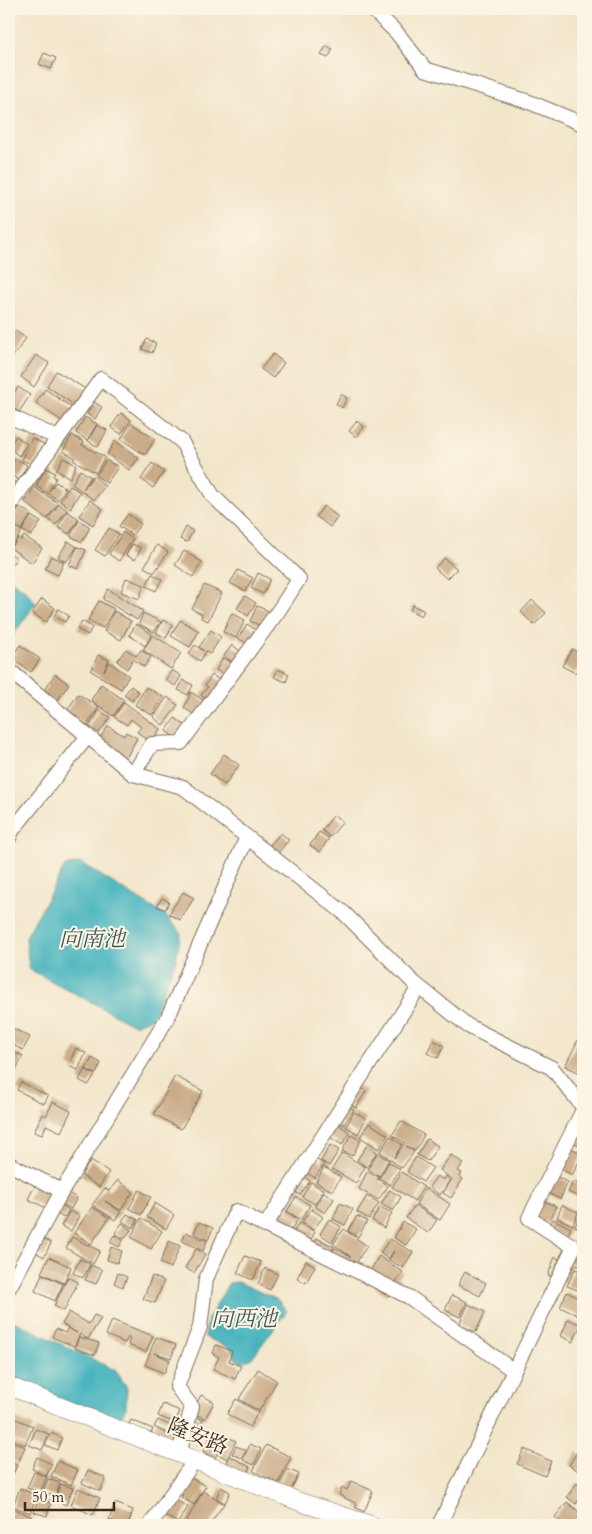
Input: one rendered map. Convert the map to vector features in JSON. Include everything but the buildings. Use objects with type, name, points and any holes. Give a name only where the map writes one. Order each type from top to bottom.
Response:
[{"type":"street","points":[[372,9],[398,33],[425,69],[529,102],[583,124]]},
{"type":"street","points":[[9,506],[101,379],[181,441],[213,496],[299,579],[279,610],[181,743],[152,744],[133,774]]},
{"type":"street","points":[[9,416],[58,438]]},
{"type":"street","points":[[9,670],[133,774],[183,787],[248,837],[344,912],[419,987],[468,1026],[552,1068],[583,1108],[529,1218],[574,1247],[439,1525]]},
{"type":"street","points":[[9,838],[12,831],[88,736]]},
{"type":"street","points":[[9,1288],[62,1191],[168,1017],[248,837]]},
{"type":"street","points":[[265,1226],[419,987]]},
{"type":"street","points":[[9,1164],[62,1191]]},
{"type":"street","points":[[179,1453],[192,1407],[177,1387],[200,1327],[206,1279],[236,1211],[409,1297],[514,1371]]},
{"type":"street","name":"隆安路","points":[[9,1386],[300,1502],[371,1525]]},
{"type":"street","points":[[150,1525],[195,1460]]},
{"type":"water","points":[[9,579],[24,589],[36,603],[9,641]]},
{"type":"water","name":"向南池","points":[[81,863],[166,916],[181,933],[176,960],[152,1018],[134,1025],[29,969],[26,937],[65,866]]},
{"type":"water","name":"向西池","points":[[238,1282],[278,1300],[287,1311],[251,1359],[241,1362],[235,1358],[232,1349],[205,1337],[208,1319],[229,1283]]},
{"type":"water","points":[[9,1319],[115,1370],[127,1387],[126,1408],[117,1424],[9,1382]]}]
